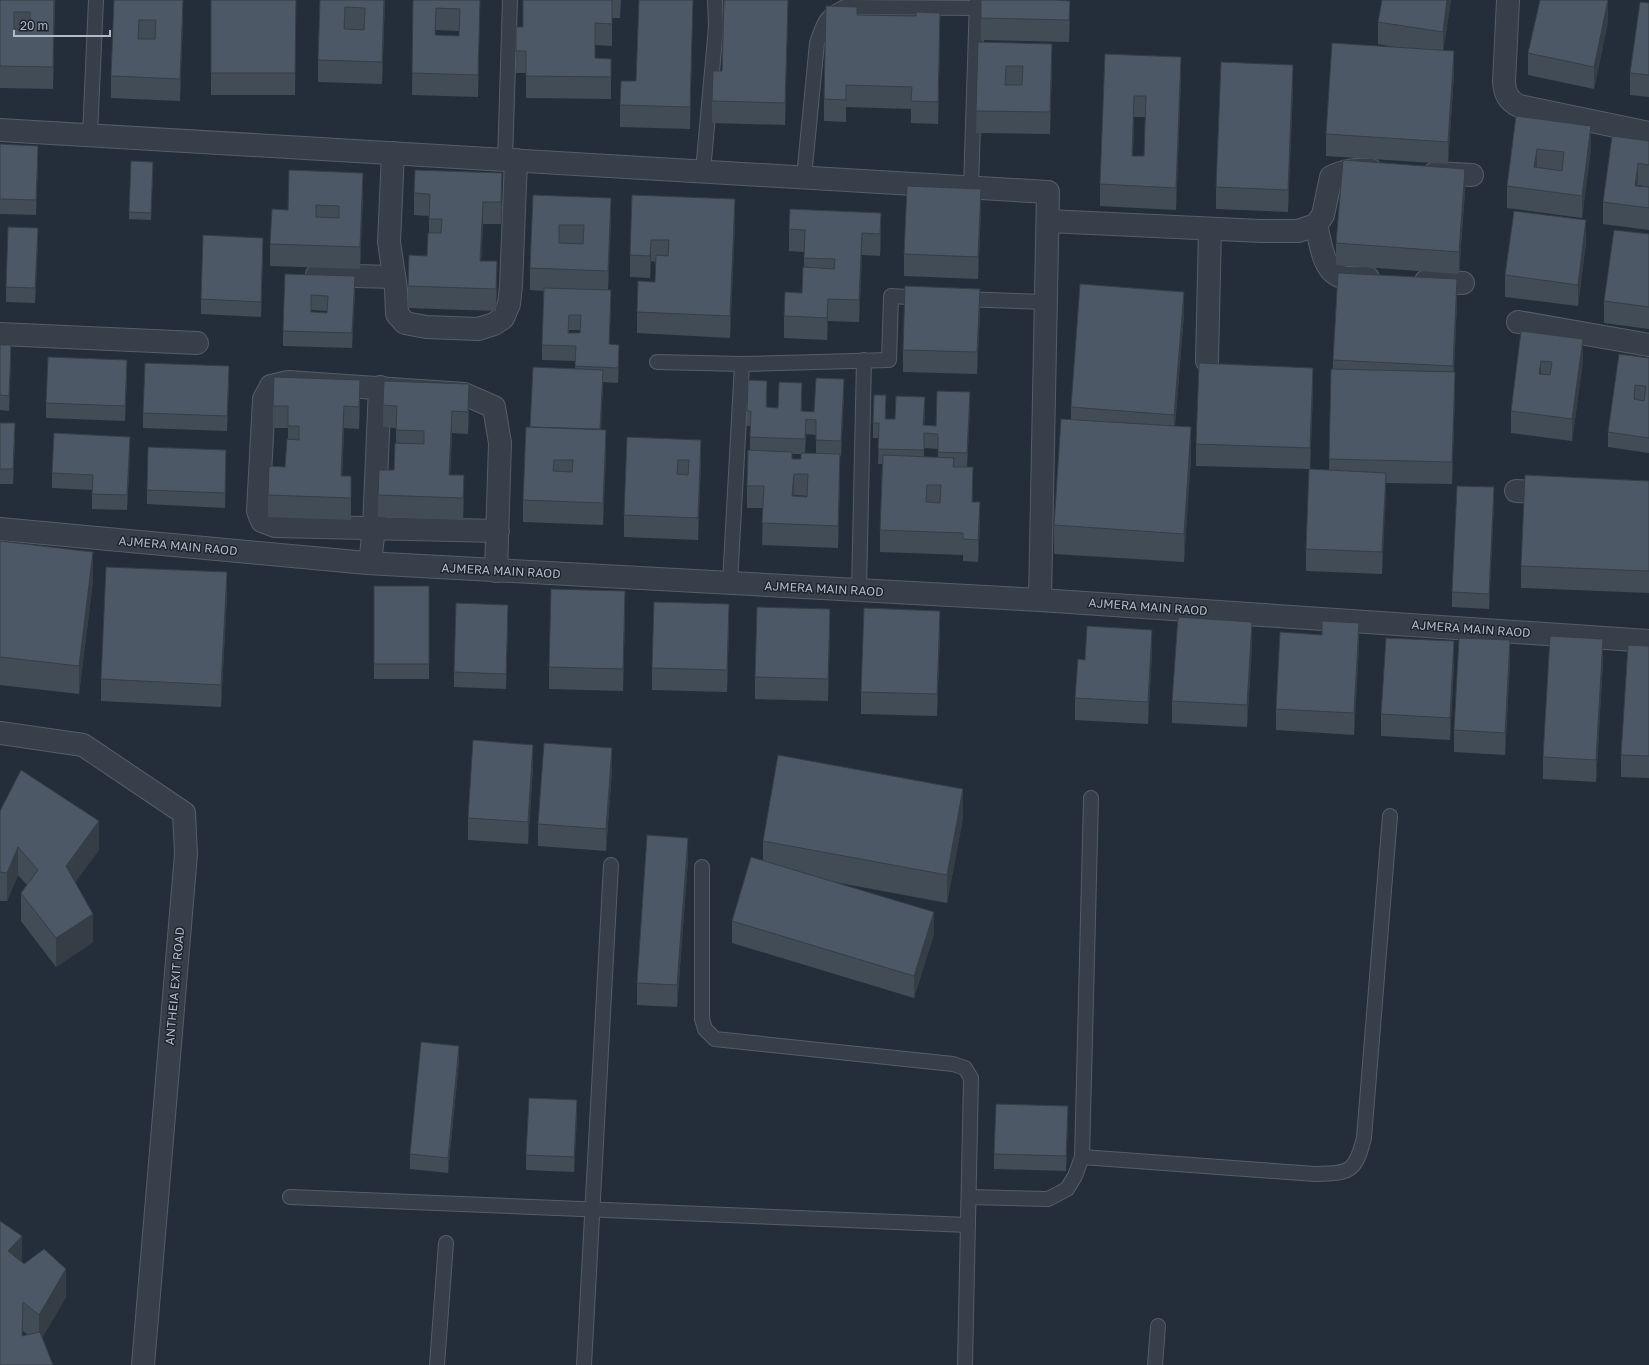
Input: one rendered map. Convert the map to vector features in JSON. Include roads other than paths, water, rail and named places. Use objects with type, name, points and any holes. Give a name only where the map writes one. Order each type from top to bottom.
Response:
[{"type":"street","points":[[1508,0],[1504,82],[1505,93],[1511,101],[1519,106],[1649,133]]},
{"type":"street","points":[[0,130],[1048,192],[1040,600]]},
{"type":"street","points":[[393,153],[389,242],[397,314],[405,323],[426,327],[478,329],[494,324],[503,318],[509,304],[511,286],[510,160]]},
{"type":"street","points":[[1048,221],[1210,229],[1298,231],[1316,225],[1323,215],[1332,177],[1341,172],[1357,169],[1388,171]]},
{"type":"street","points":[[1418,172],[1472,175]]},
{"type":"street","points":[[1316,225],[1326,262],[1334,272],[1343,277],[1463,283]]},
{"type":"street","points":[[1207,361],[1210,229]]},
{"type":"street","points":[[296,275],[394,277]]},
{"type":"street","points":[[1518,322],[1649,345]]},
{"type":"street","points":[[0,334],[196,343]]},
{"type":"street","points":[[496,571],[498,531],[500,443],[494,407],[464,394],[288,382],[271,386],[264,399],[258,511],[262,521],[275,526],[498,531]]},
{"type":"street","points":[[370,563],[374,528],[380,388]]},
{"type":"street","points":[[1516,491],[1571,494]]},
{"type":"street","name":"AJMERA MAIN RAOD","points":[[0,529],[370,563],[1040,600],[1649,641]]},
{"type":"street","name":"ANTHEIA EXIT ROAD","points":[[0,733],[83,745],[184,812],[186,854],[143,1365]]},
{"type":"lane","points":[[90,136],[96,0]]},
{"type":"lane","points":[[510,0],[510,160]]},
{"type":"lane","points":[[703,171],[716,27],[715,0]]},
{"type":"lane","points":[[804,177],[817,43],[823,27],[831,13],[845,7],[977,4],[971,187]]},
{"type":"lane","points":[[657,362],[742,364],[889,360],[891,296],[1046,302]]},
{"type":"lane","points":[[859,591],[864,360]]},
{"type":"lane","points":[[730,583],[742,364]]},
{"type":"lane","points":[[969,1197],[1048,1199],[1067,1189],[1075,1176],[1082,1157],[1091,798]]},
{"type":"lane","points":[[1082,1157],[1315,1174],[1339,1173],[1351,1168],[1359,1157],[1364,1138],[1390,816]]},
{"type":"lane","points":[[584,1365],[611,866]]},
{"type":"lane","points":[[702,866],[702,1019],[705,1029],[715,1039],[954,1064],[965,1068],[971,1078],[965,1365]]},
{"type":"lane","points":[[290,1197],[968,1225]]},
{"type":"lane","points":[[438,1365],[446,1243]]},
{"type":"lane","points":[[1155,1365],[1158,1326]]}]
